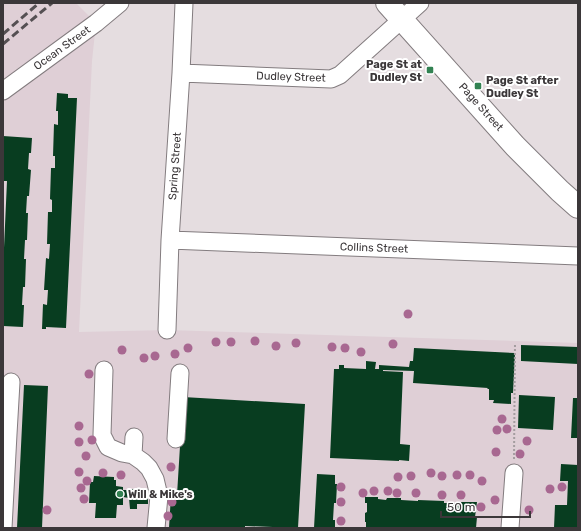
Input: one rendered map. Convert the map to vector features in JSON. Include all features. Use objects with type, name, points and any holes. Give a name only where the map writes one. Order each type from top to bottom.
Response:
[{"type":"main road","name":"Page Street","points":[[387,3],[515,146],[578,207]]},
{"type":"street","name":"Ocean Street","points":[[3,91],[96,23],[120,3]]},
{"type":"street","name":"Spring Street","points":[[167,330],[170,240],[182,73],[184,3]]},
{"type":"street","name":"Dudley Street","points":[[182,73],[331,79],[340,74],[420,3]]},
{"type":"street","name":"Collins Street","points":[[170,240],[578,256]]},
{"type":"street","points":[[104,370],[102,435],[108,447],[122,453],[133,455],[149,468],[155,479],[159,496],[156,528]]},
{"type":"street","points":[[176,439],[180,373]]},
{"type":"street","points":[[3,528],[6,434],[11,382]]},
{"type":"street","points":[[133,455],[134,437]]},
{"type":"street","points":[[510,528],[514,473]]},
{"type":"path","points":[[514,473],[516,344]]},
{"type":"shaded area","points":[[3,3],[76,3],[96,23],[92,61],[79,332],[167,330],[578,343],[578,528],[3,528]]},
{"type":"building","points":[[57,93],[68,94],[68,98],[77,98],[66,328],[46,327],[46,329],[42,329],[43,304],[47,305],[48,290],[44,290],[46,258],[49,259],[50,244],[47,244],[48,212],[52,212],[52,200],[50,199],[51,168],[55,168],[55,156],[53,156],[54,124],[58,125],[58,111],[56,111]]},
{"type":"building","points":[[3,136],[32,138],[28,169],[31,170],[26,213],[28,213],[27,240],[25,240],[24,259],[26,259],[25,287],[23,287],[22,305],[24,305],[23,327],[3,326],[3,270],[7,181],[3,181]]},
{"type":"building","points":[[521,345],[578,347],[578,364],[521,361]]},
{"type":"building","points":[[414,348],[515,353],[511,404],[493,403],[494,400],[489,400],[488,388],[413,383],[414,371],[383,370],[403,372],[400,444],[410,445],[409,461],[330,458],[334,369],[339,369],[339,365],[344,365],[344,368],[366,369],[366,361],[376,362],[375,369],[379,369],[379,365],[409,367],[410,361],[413,361]]},
{"type":"building","points":[[24,385],[48,386],[42,528],[17,528]]},
{"type":"building","points":[[519,395],[555,397],[553,430],[518,428]]},
{"type":"building","points":[[183,397],[305,404],[298,528],[245,526],[245,528],[169,528],[171,495],[177,495]]},
{"type":"building","points":[[573,398],[578,398],[578,438],[571,438]]},
{"type":"building","points":[[561,464],[578,465],[578,528],[554,528],[555,505],[567,505],[568,481],[560,481]]},
{"type":"building","points":[[317,474],[335,475],[335,484],[337,484],[333,520],[335,520],[335,528],[314,528]]},
{"type":"building","points":[[94,476],[114,477],[114,480],[116,480],[116,486],[123,487],[123,490],[148,489],[148,504],[137,504],[137,509],[130,509],[129,498],[123,497],[123,505],[117,505],[116,518],[95,518],[96,503],[89,503],[90,482],[93,482]]},
{"type":"building","points":[[365,497],[378,497],[378,499],[386,500],[387,498],[401,498],[401,500],[444,501],[444,503],[477,502],[475,517],[477,517],[476,528],[366,528],[365,513],[367,512],[367,503],[365,503]]},
{"type":"railway","points":[[3,34],[39,3]]},
{"type":"railway","points":[[3,44],[52,3]]},
{"type":"place","name":"Page St at Dudley St","points":[[430,70]]},
{"type":"place","name":"Page St after Dudley St","points":[[478,86]]},
{"type":"place","name":"Will & Mike's","points":[[120,494]]}]
